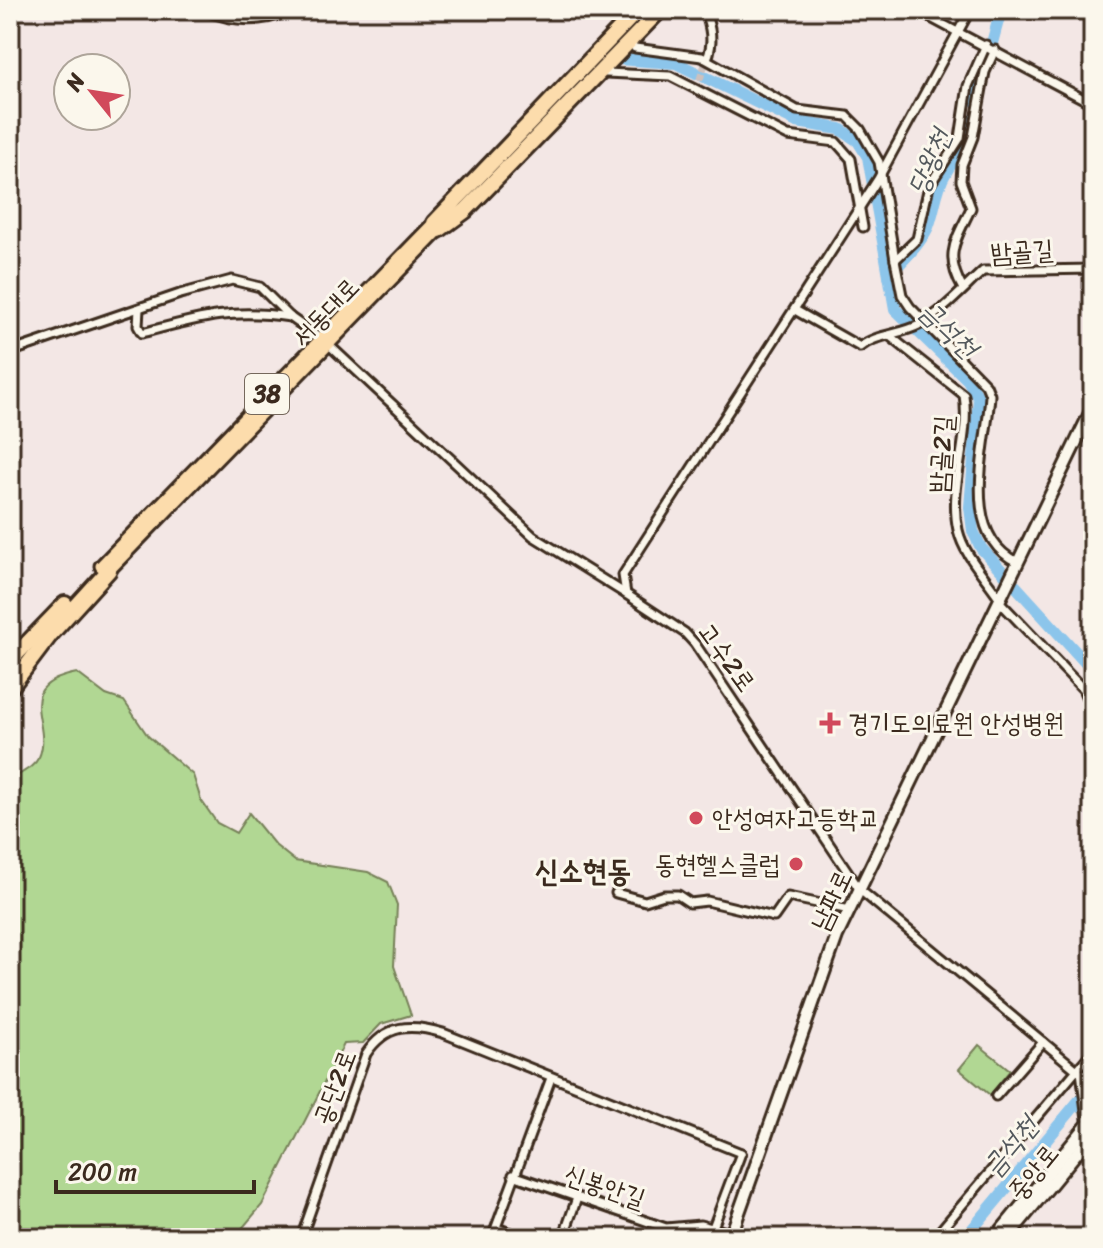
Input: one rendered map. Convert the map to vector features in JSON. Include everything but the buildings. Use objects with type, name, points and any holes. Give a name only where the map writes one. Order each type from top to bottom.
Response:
[{"type":"highway","points":[[436,226],[516,129],[629,10]]},
{"type":"highway","name":"서동대로","points":[[436,226],[638,10]]},
{"type":"highway","name":"서동대로","points":[[436,226],[648,10]]},
{"type":"highway","points":[[436,226],[465,211],[660,10]]},
{"type":"highway","name":"서동대로","points":[[10,661],[105,568]]},
{"type":"highway","name":"서동대로","points":[[10,688],[105,568]]},
{"type":"main road","name":"서동대로","points":[[105,568],[436,226]]},
{"type":"street","points":[[203,10],[228,20],[251,22],[294,10]]},
{"type":"street","points":[[704,10],[710,25],[711,49],[707,59]]},
{"type":"street","points":[[916,10],[1093,104]]},
{"type":"street","points":[[626,594],[623,575],[880,176],[970,10]]},
{"type":"street","points":[[896,265],[917,239],[929,186],[960,138],[968,86],[986,45]]},
{"type":"street","points":[[635,48],[707,59],[797,110],[847,116],[873,147],[902,295],[923,323],[986,385],[990,395],[981,516],[987,536],[1015,566],[1093,407]]},
{"type":"street","points":[[963,289],[954,274],[951,252],[971,208],[961,181],[962,165],[973,137],[985,72],[995,50]]},
{"type":"street","points":[[606,73],[670,76],[788,136],[836,142],[851,159],[863,227]]},
{"type":"street","name":"밤골길","points":[[795,310],[860,347],[870,339],[893,336],[943,311],[983,271],[997,268],[1093,269]]},
{"type":"street","points":[[10,352],[232,280],[260,287],[290,317]]},
{"type":"street","points":[[139,309],[138,326],[142,333],[218,313],[255,312],[290,317]]},
{"type":"street","name":"고수2로","points":[[290,317],[325,341],[533,536],[685,633],[860,890],[1084,1073],[1093,1084]]},
{"type":"street","name":"밤골2길","points":[[893,336],[964,395],[956,505],[958,531],[969,555],[1000,598]]},
{"type":"street","name":"남파로","points":[[731,1236],[837,936],[1015,566]]},
{"type":"street","points":[[1000,598],[1083,689],[1093,712]]},
{"type":"street","points":[[616,893],[645,901],[664,895],[678,895],[690,903],[707,901],[774,917],[788,897],[850,910]]},
{"type":"street","name":"공단2로","points":[[301,1238],[366,1054],[375,1040],[403,1025],[419,1026],[741,1153]]},
{"type":"street","points":[[996,1096],[1043,1042]]},
{"type":"street","points":[[934,1238],[1084,1073],[1093,1051]]},
{"type":"street","points":[[1084,1073],[1090,1122]]},
{"type":"street","points":[[492,1238],[551,1078]]},
{"type":"street","name":"중앙로","points":[[995,1238],[1090,1122]]},
{"type":"street","name":"중앙로","points":[[1007,1238],[1090,1122]]},
{"type":"street","points":[[709,1238],[741,1153],[761,1149]]},
{"type":"street","name":"신봉안길","points":[[513,1175],[666,1228],[713,1226],[731,1236]]},
{"type":"street","points":[[563,1238],[577,1198]]},
{"type":"street","points":[[496,1228],[526,1238]]},
{"type":"green space","points":[[77,673],[106,695],[124,701],[148,736],[193,775],[201,800],[217,823],[236,833],[249,813],[275,845],[295,861],[368,872],[388,882],[397,905],[394,966],[411,1015],[381,1024],[363,1043],[344,1044],[262,1205],[234,1238],[10,1238],[10,830],[21,826],[10,816],[10,781],[30,768],[39,757],[42,732],[38,708],[44,687],[56,679]]},
{"type":"green space","points":[[979,1045],[1010,1070],[990,1095],[959,1069]]},
{"type":"waterway","name":"당왕천","points":[[976,102],[1001,10]]},
{"type":"waterway","name":"금석천","points":[[617,59],[676,63],[797,122],[840,129],[858,141],[868,157],[895,309],[968,380],[979,399],[970,507],[973,531],[981,548],[1093,671]]},
{"type":"waterway","name":"당왕천","points":[[889,275],[924,234],[942,180],[965,142],[973,120]]},
{"type":"waterway","name":"금석천","points":[[965,1238],[1093,1084]]},
{"type":"tunnel","points":[[696,90],[707,59]]},
{"type":"place","name":"경기도의료원 안성병원","points":[[830,723]]},
{"type":"place","name":"안성여자고등학교","points":[[696,818]]},
{"type":"place","name":"동현헬스클럽","points":[[796,864]]},
{"type":"district","name":"신소현동","points":[[583,871]]}]
